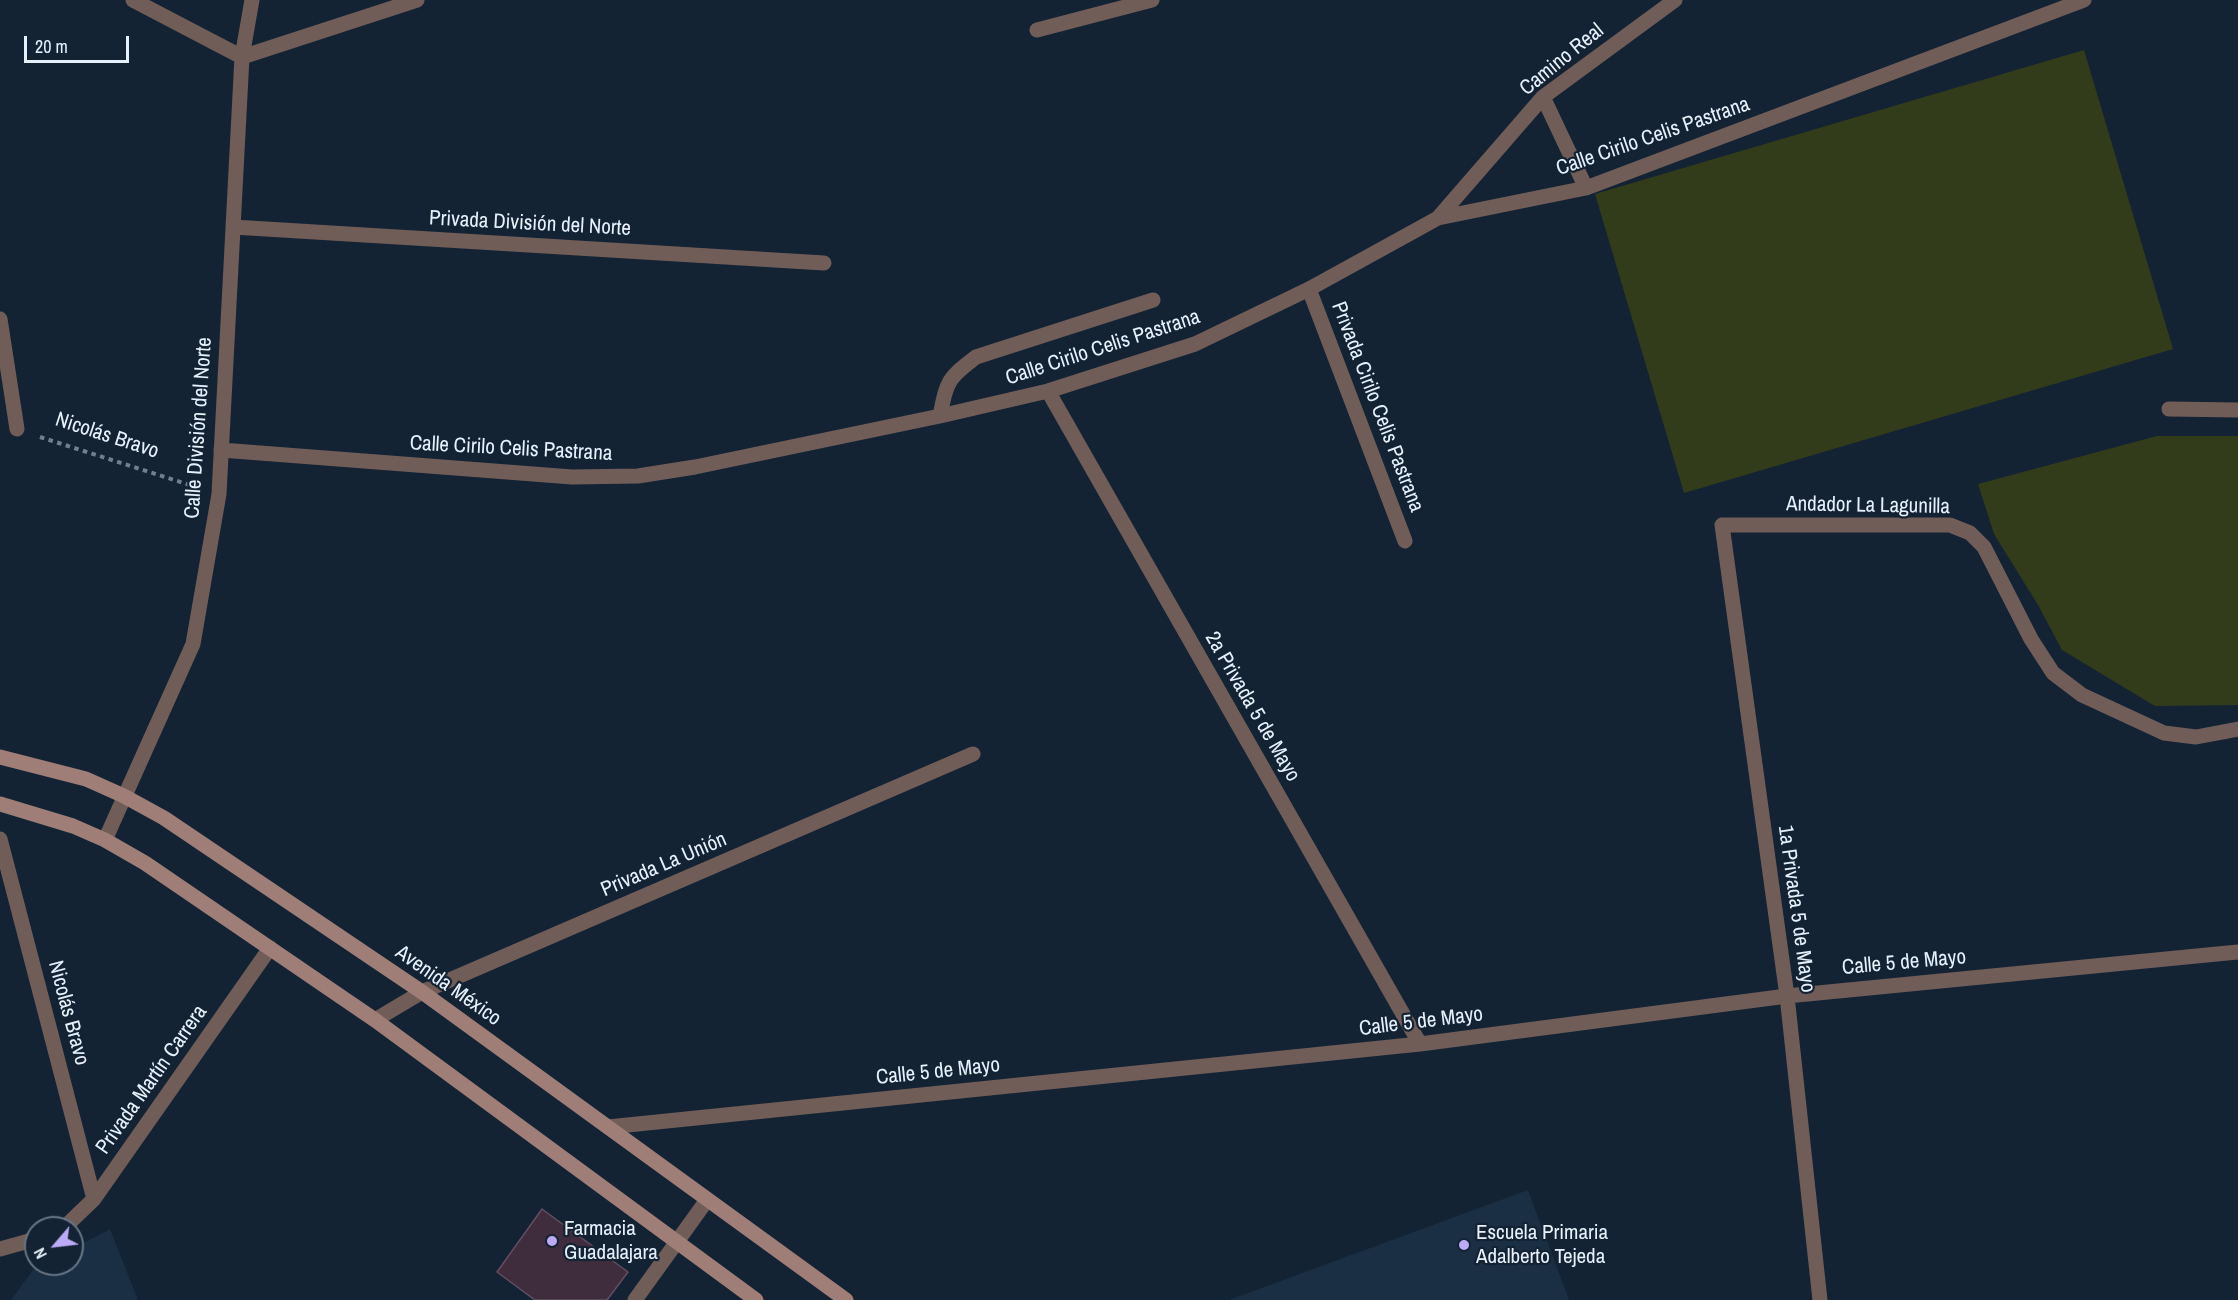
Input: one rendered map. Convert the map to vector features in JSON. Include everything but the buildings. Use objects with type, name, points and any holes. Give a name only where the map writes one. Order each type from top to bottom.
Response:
[{"type":"main road","name":"Avenida México","points":[[0,757],[86,779],[164,818],[422,992],[846,1300]]},
{"type":"main road","points":[[0,804],[73,826],[145,862],[375,1020],[756,1300]]},
{"type":"street","points":[[133,0],[242,57],[417,0]]},
{"type":"street","name":"Calle División del Norte","points":[[105,840],[193,644],[219,494],[242,57],[252,0]]},
{"type":"street","points":[[1037,30],[1152,0]]},
{"type":"street","name":"Camino Real","points":[[1438,218],[1544,97],[1675,0]]},
{"type":"street","name":"Calle Cirilo Celis Pastrana","points":[[221,450],[572,477],[638,476],[695,467],[1048,391],[1196,344],[1309,289],[1438,218],[1586,188],[2084,0]]},
{"type":"street","points":[[1544,97],[1586,188]]},
{"type":"street","name":"Privada División del Norte","points":[[233,228],[824,263]]},
{"type":"street","name":"Privada Cirilo Celis Pastrana","points":[[1309,289],[1405,541]]},
{"type":"street","points":[[940,416],[946,385],[959,370],[976,357],[1153,300]]},
{"type":"street","points":[[0,319],[17,429]]},
{"type":"street","name":"2a Privada 5 de Mayo","points":[[1048,391],[1420,1044]]},
{"type":"street","points":[[2169,409],[2238,410]]},
{"type":"street","name":"Andador La Lagunilla","points":[[1722,525],[1950,525],[1970,533],[1984,547],[2031,639],[2053,673],[2082,695],[2164,734],[2196,736],[2238,729]]},
{"type":"street","name":"1a Privada 5 de Mayo","points":[[1722,525],[1787,996],[1820,1300]]},
{"type":"street","name":"Privada La Unión","points":[[375,1020],[422,992],[973,754]]},
{"type":"street","name":"Nicolás Bravo","points":[[0,838],[94,1199]]},
{"type":"street","name":"Privada Martín Carrera","points":[[77,1216],[94,1199],[270,948]]},
{"type":"street","name":"Calle 5 de Mayo","points":[[608,1127],[1420,1044],[1787,996],[2238,952]]},
{"type":"street","points":[[635,1300],[708,1200]]},
{"type":"street","points":[[0,1249],[24,1242]]},
{"type":"path","name":"Nicolás Bravo","points":[[17,429],[219,494]]},
{"type":"shaded area","name":"Escuela Primaria Adalberto Tejeda","points":[[1528,1190],[1569,1300],[1229,1300]]},
{"type":"shaded area","points":[[110,1229],[138,1300],[11,1300],[29,1276],[84,1276],[84,1243]]},
{"type":"green space","points":[[2084,50],[2173,349],[1684,493],[1595,194]]},
{"type":"green space","points":[[2157,436],[2238,436],[2238,705],[2155,706],[2062,650],[2038,605],[1994,534],[1978,484]]},
{"type":"place","name":"Farmacia Guadalajara","points":[[552,1241]]},
{"type":"place","name":"Escuela Primaria Adalberto Tejeda","points":[[1464,1245]]}]
